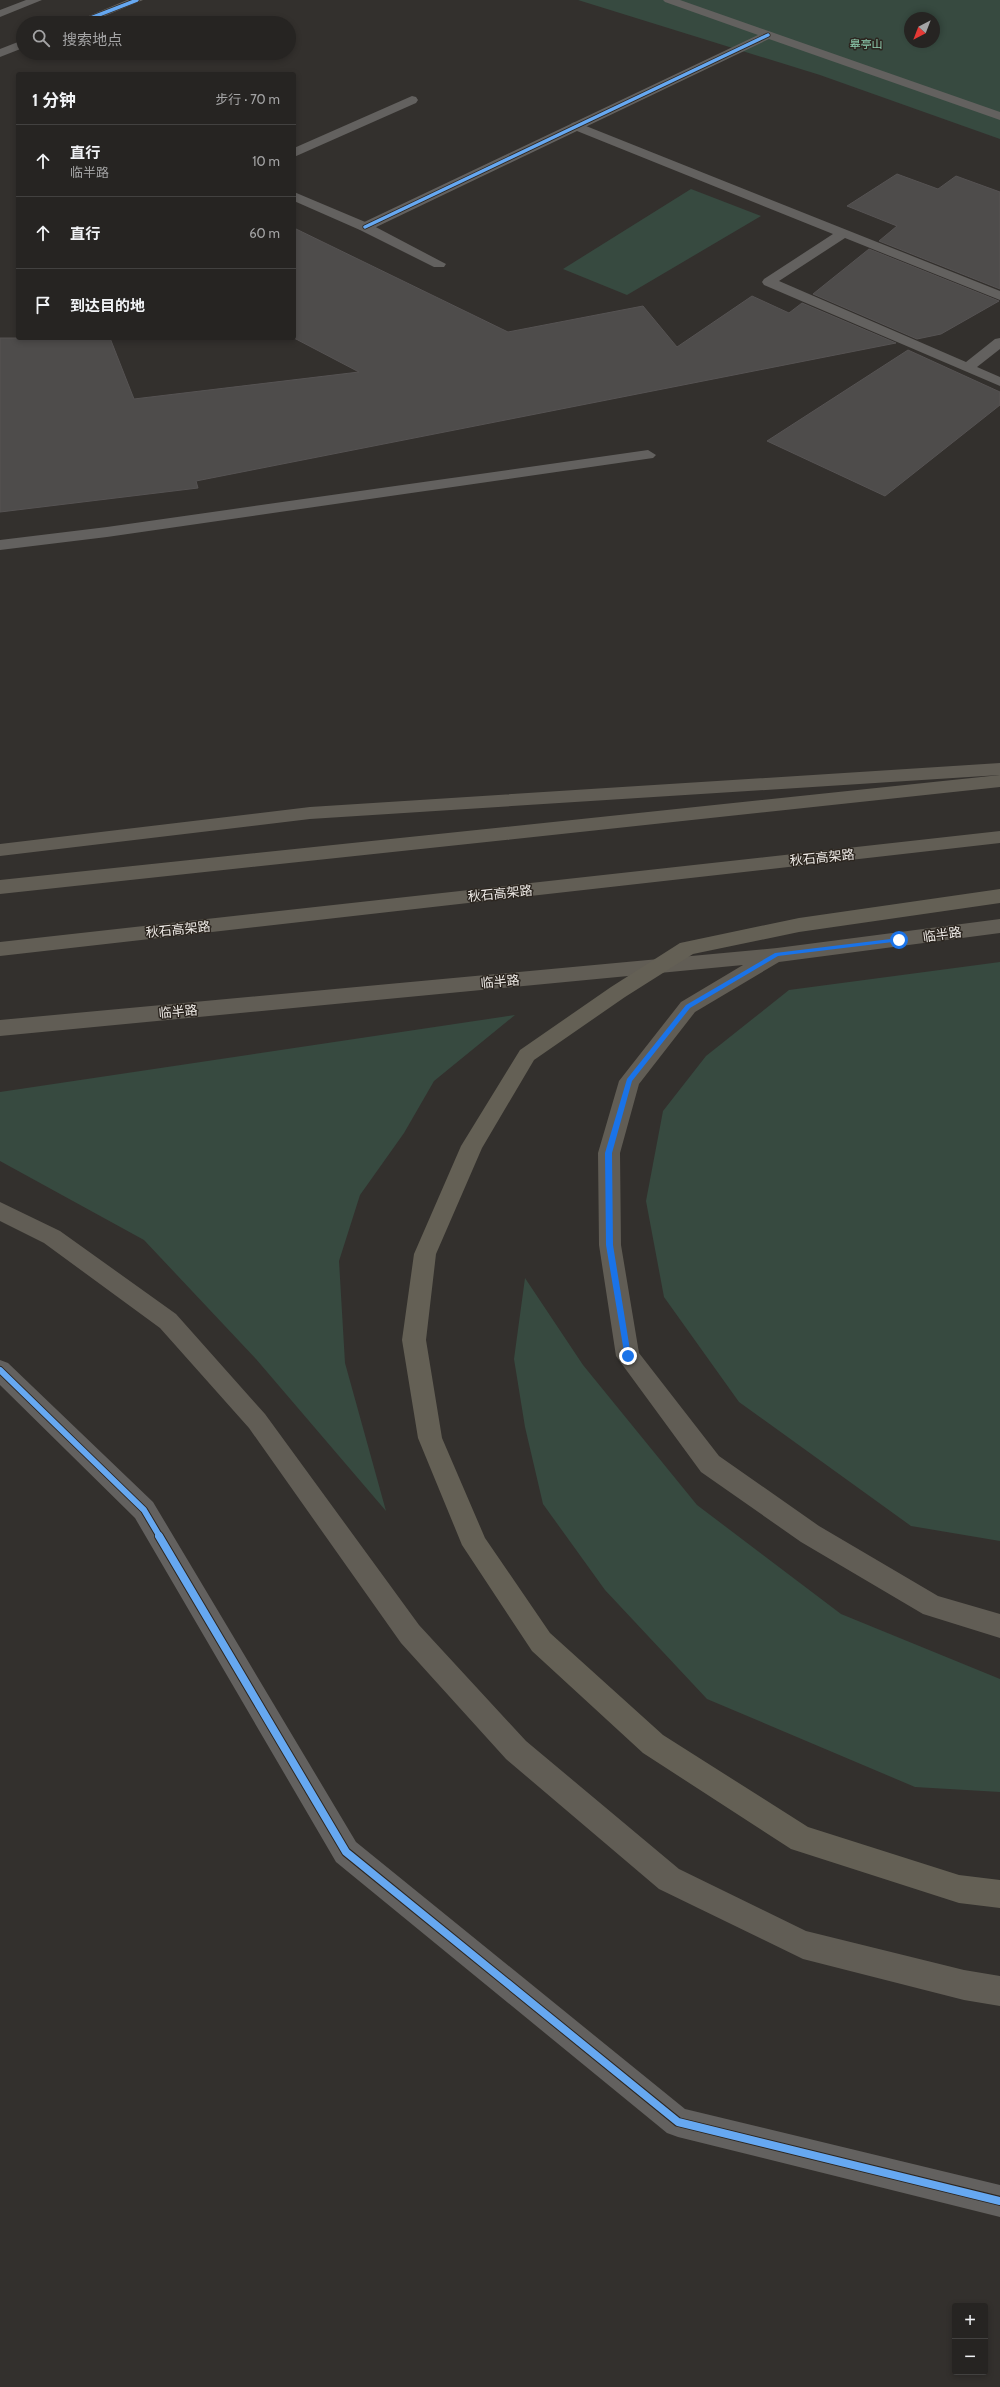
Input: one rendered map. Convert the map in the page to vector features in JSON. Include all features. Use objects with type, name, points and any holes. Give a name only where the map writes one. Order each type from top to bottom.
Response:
[{"type":"highway","points":[[0,887],[998,772]]},
{"type":"highway","name":"秋石高架路","points":[[0,949],[1000,837]]},
{"type":"highway","points":[[1000,896],[799,925],[687,948],[618,992],[527,1055],[472,1146],[425,1254],[414,1340],[430,1438],[474,1545],[541,1642],[653,1744],[801,1839],[959,1888],[1000,1894]]},
{"type":"main road","points":[[0,850],[310,813],[998,772]]},
{"type":"main road","name":"临半路","points":[[0,1028],[777,954],[1000,926]]},
{"type":"main road","points":[[777,954],[688,1007],[629,1081],[608,1153],[610,1245],[628,1356],[710,1464],[810,1534],[932,1606],[1000,1626]]},
{"type":"main road","points":[[0,1211],[52,1236],[168,1321],[257,1421],[410,1634],[516,1750],[669,1878],[803,1945],[964,1985],[1000,1991]]},
{"type":"street","points":[[0,14],[36,0]]},
{"type":"street","points":[[96,16],[137,0]]},
{"type":"street","points":[[669,0],[1000,116]]},
{"type":"street","points":[[365,227],[768,35]]},
{"type":"street","points":[[0,53],[16,47]]},
{"type":"street","points":[[296,152],[412,100]]},
{"type":"street","points":[[576,126],[1000,296]]},
{"type":"street","points":[[296,197],[365,227],[439,264]]},
{"type":"street","points":[[844,233],[769,282],[1000,382]]},
{"type":"street","points":[[968,368],[1000,342]]},
{"type":"street","points":[[0,545],[107,532],[648,455]]},
{"type":"street","points":[[0,1370],[144,1510],[346,1852],[678,2122],[1000,2201]]},
{"type":"green space","name":"皋亭山","points":[[578,0],[1000,0],[1000,139],[820,75]]},
{"type":"green space","points":[[691,189],[761,216],[627,295],[563,269]]},
{"type":"green space","points":[[1000,962],[1000,1541],[911,1526],[739,1402],[664,1297],[646,1201],[663,1111],[706,1056],[789,990]]},
{"type":"green space","points":[[515,1015],[434,1081],[404,1133],[360,1195],[339,1261],[345,1363],[386,1511],[256,1359],[144,1240],[0,1161],[0,1092]]},
{"type":"green space","points":[[525,1278],[583,1365],[697,1505],[841,1614],[1000,1679],[1000,1792],[915,1787],[707,1699],[605,1590],[543,1504],[525,1427],[514,1359]]},
{"type":"building","points":[[897,174],[938,189],[956,176],[1000,192],[1000,289],[879,241],[897,226],[847,206]]},
{"type":"building","points":[[296,229],[508,332],[643,306],[677,347],[752,296],[789,313],[802,303],[896,343],[196,481],[198,488],[0,512],[0,338],[16,338],[16,340],[111,340],[134,399],[359,372],[296,339]]},
{"type":"building","points":[[869,249],[999,301],[941,334],[917,339],[813,294]]},
{"type":"building","points":[[908,350],[1000,392],[1000,405],[885,496],[767,441]]},
{"type":"cycle path","points":[[96,16],[137,0]]},
{"type":"cycle path","points":[[365,227],[768,35]]},
{"type":"cycle path","points":[[0,1370],[144,1510],[346,1852],[678,2122],[1000,2201]]},
{"type":"route","points":[[628,1356],[610,1245],[608,1153],[629,1081],[688,1007],[777,954],[899,940]]}]
